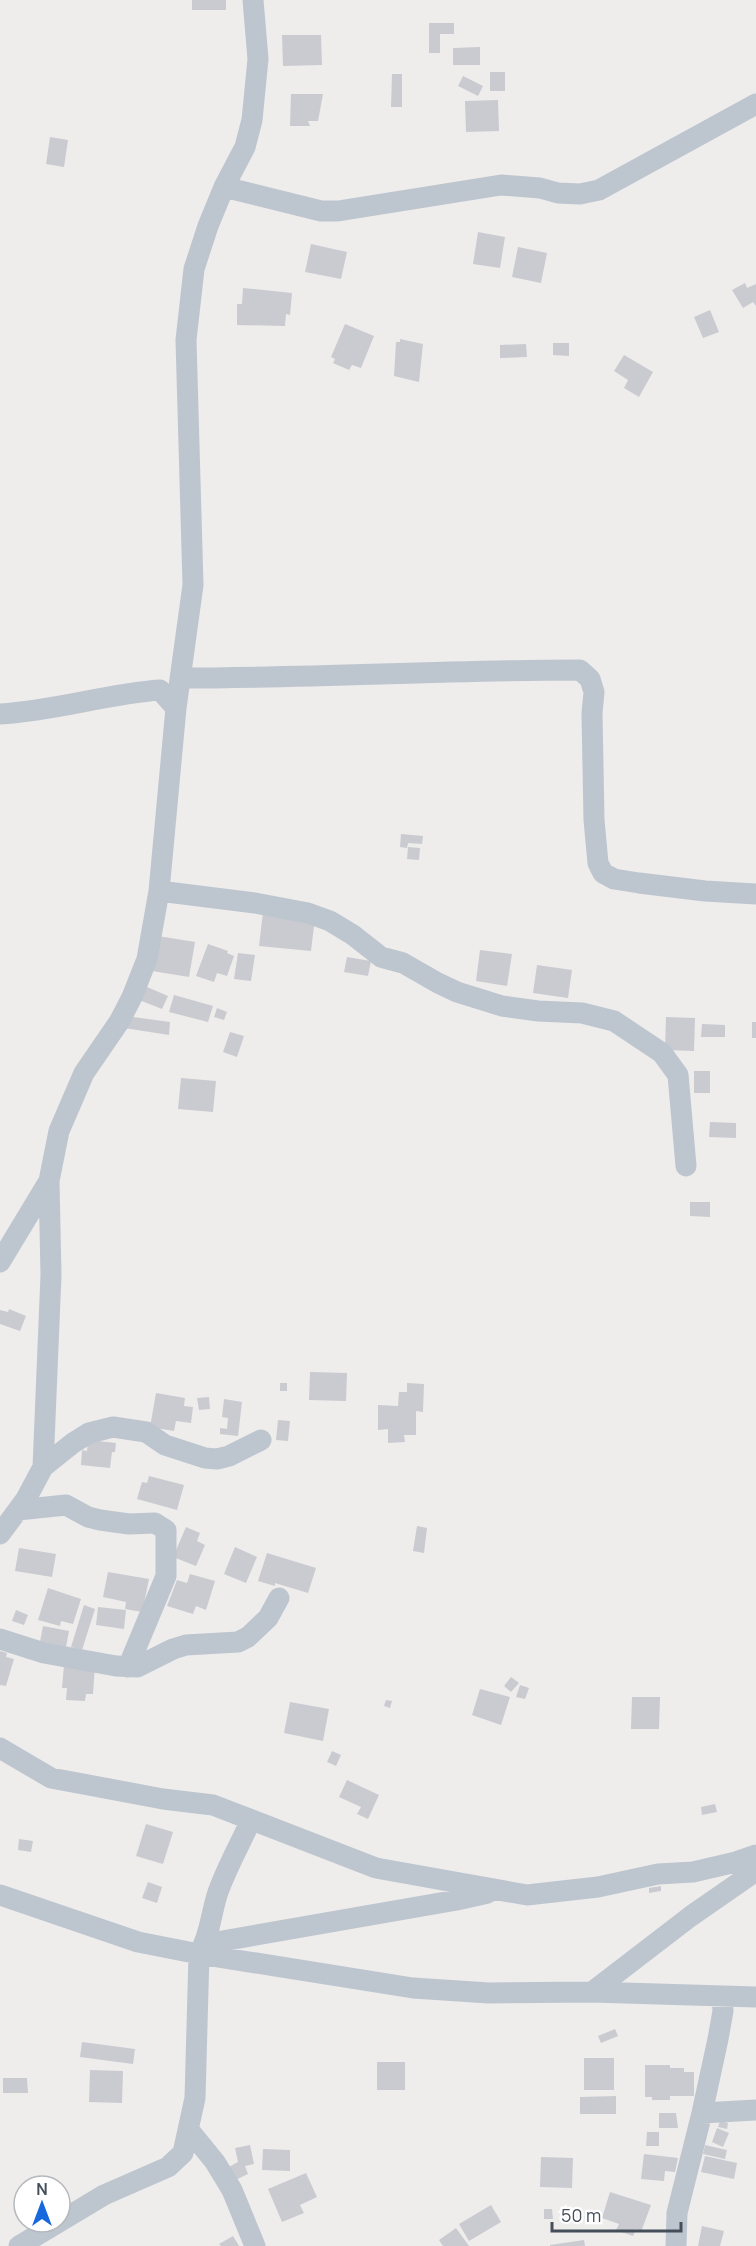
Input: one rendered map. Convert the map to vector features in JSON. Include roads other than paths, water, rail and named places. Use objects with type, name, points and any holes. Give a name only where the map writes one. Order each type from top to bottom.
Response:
[{"type":"street","points":[[43,1467],[51,1275],[49,1181],[58,1131],[84,1073],[119,1022],[147,959],[159,891],[176,708],[193,585],[186,340],[194,269],[224,187],[245,147],[252,120],[258,59],[253,0]]},
{"type":"street","points":[[224,187],[321,211],[338,212],[501,185],[580,194],[599,190],[756,104]]},
{"type":"street","points":[[181,678],[580,670],[590,680],[594,692],[592,713],[594,820],[598,863],[603,873],[614,879],[639,883],[756,894]]},
{"type":"street","points":[[0,714],[31,712],[93,699],[160,690],[176,708]]},
{"type":"street","points":[[159,891],[255,903],[308,913],[330,921],[353,935],[381,957],[403,963],[457,992],[502,1006],[538,1011],[582,1013],[614,1021],[662,1053],[678,1075],[686,1166]]},
{"type":"street","points":[[0,1263],[49,1181]]},
{"type":"street","points":[[0,1534],[26,1498],[43,1467],[89,1433],[113,1427],[146,1432],[165,1445],[205,1458],[217,1459],[229,1456],[261,1440]]},
{"type":"street","points":[[18,1510],[66,1505],[88,1517],[129,1524],[155,1523],[166,1530],[166,1576],[128,1668]]},
{"type":"street","points":[[0,1639],[45,1653],[128,1668],[137,1667],[163,1652],[186,1645],[238,1642],[248,1637],[268,1618],[279,1598]]},
{"type":"street","points":[[0,1748],[51,1778],[163,1799],[213,1805],[376,1868],[527,1896],[567,1892],[658,1874],[693,1872],[756,1855]]},
{"type":"street","points":[[19,2246],[104,2195],[168,2167],[183,2153],[195,2098],[202,1949],[218,1892],[251,1820]]},
{"type":"street","points":[[592,1992],[691,1916],[756,1870]]},
{"type":"street","points":[[202,1949],[498,1891]]},
{"type":"street","points":[[0,1895],[138,1942],[202,1949],[413,1988],[489,1993],[592,1992],[756,1997]]},
{"type":"street","points":[[676,2246],[677,2213],[702,2113],[723,2011],[722,1996]]},
{"type":"street","points":[[702,2113],[756,2110]]},
{"type":"street","points":[[189,2130],[215,2162],[232,2190],[254,2245]]}]
